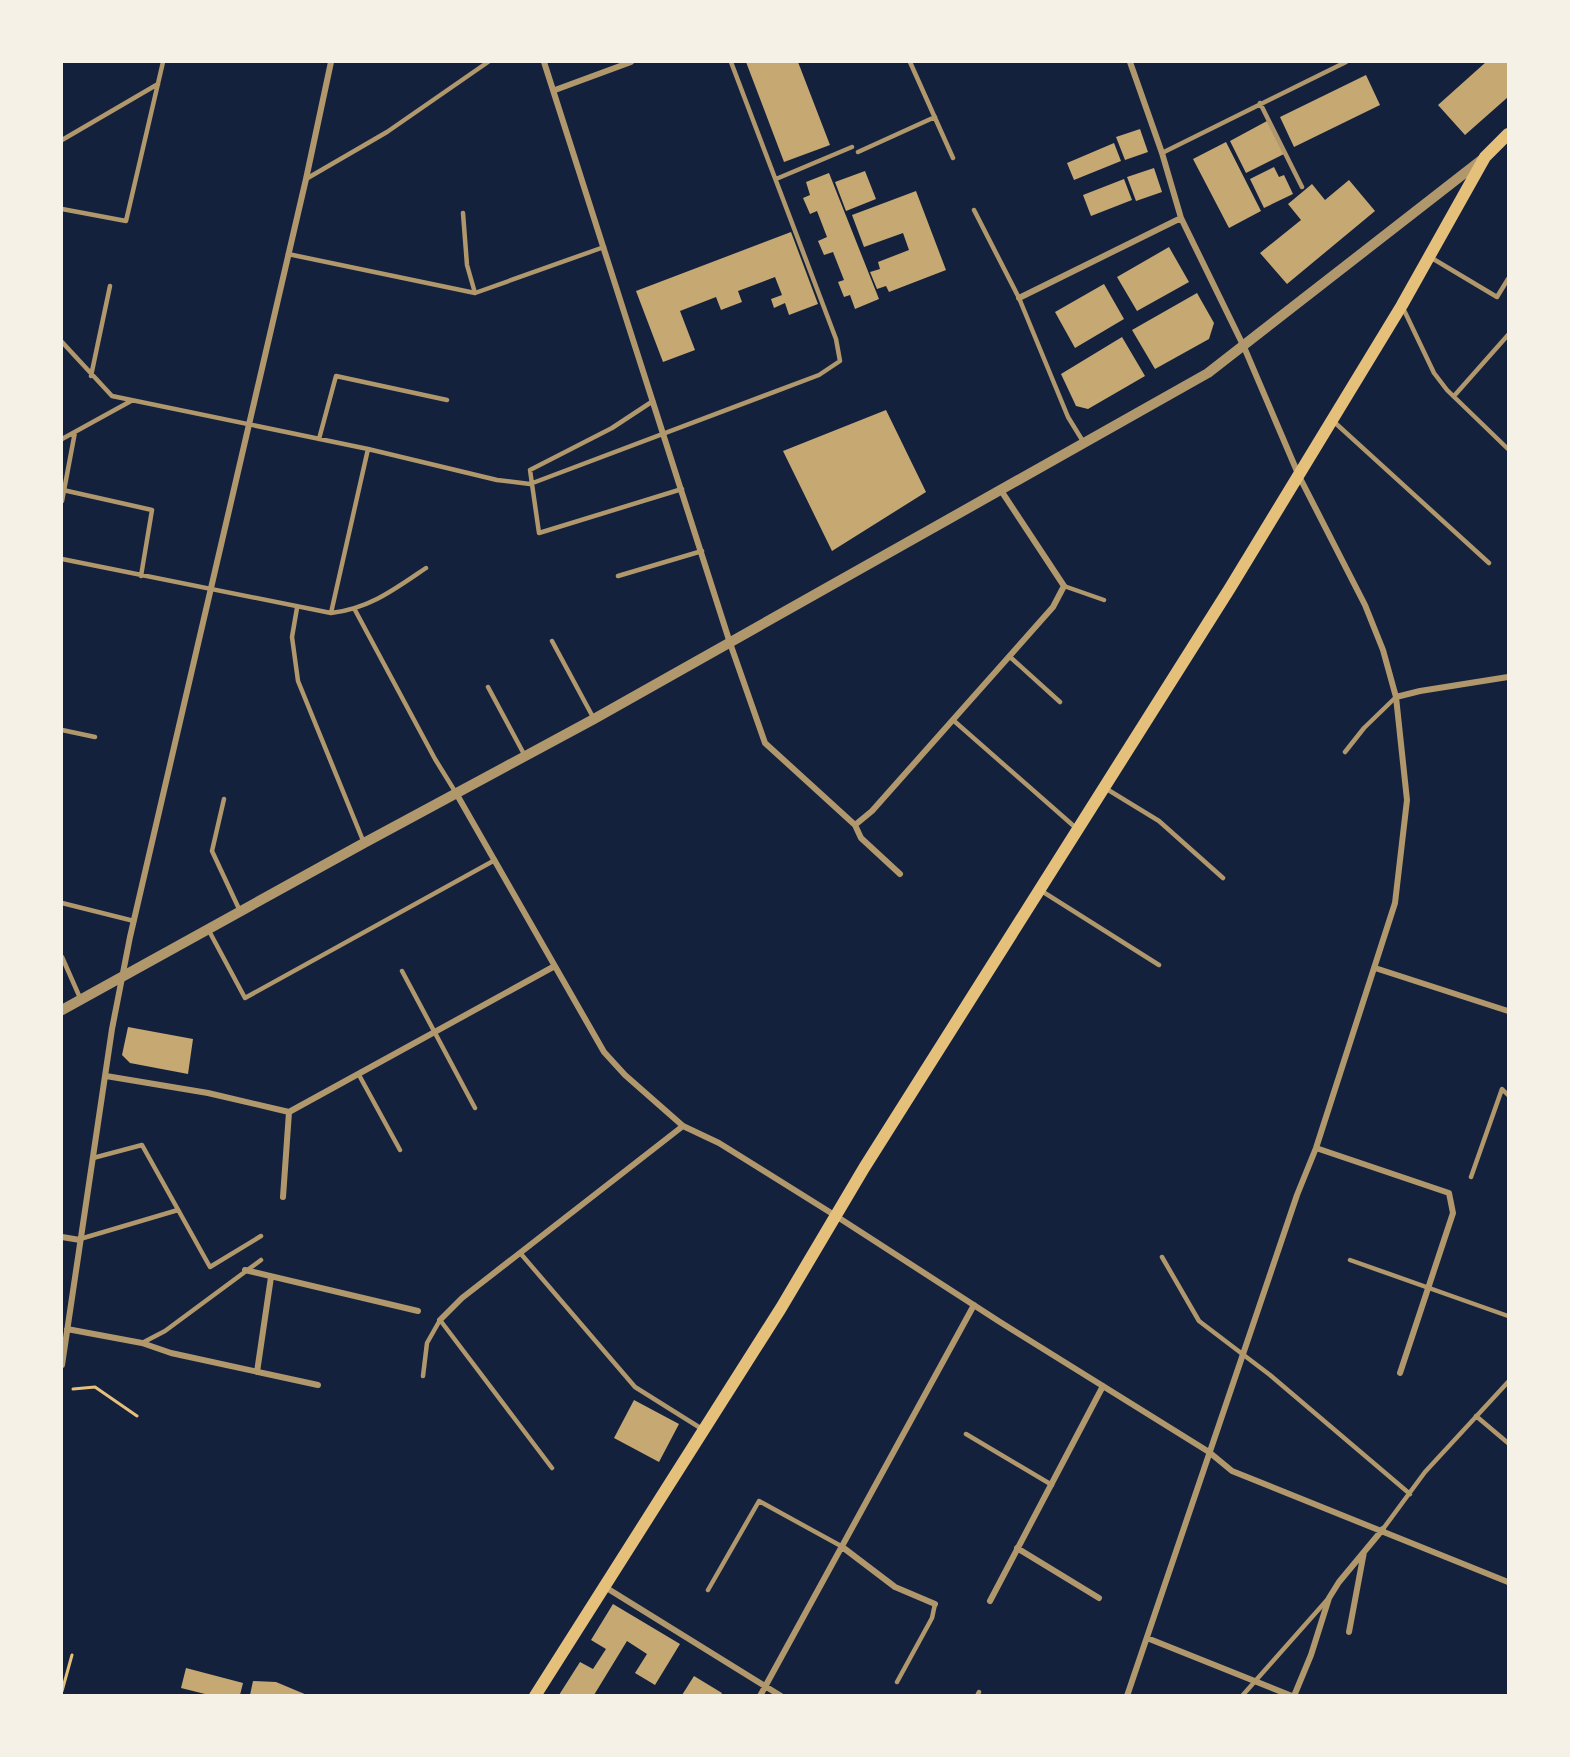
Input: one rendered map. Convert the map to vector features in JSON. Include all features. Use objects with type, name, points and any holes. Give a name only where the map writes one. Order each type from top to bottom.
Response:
[{"type":"main road","points":[[535,1695],[704,1430],[1299,476],[1430,257],[1485,157],[1509,134]]},
{"type":"street","points":[[62,1365],[106,1076],[134,921],[331,62]]},
{"type":"street","points":[[544,62],[555,90],[703,551],[730,643],[765,743],[855,825],[861,838],[900,874]]},
{"type":"street","points":[[555,90],[631,62]]},
{"type":"street","points":[[1127,1695],[1209,1452],[1316,1148],[1375,968],[1395,903],[1406,816],[1396,698],[1383,650],[1365,605],[1299,476],[1244,347],[1181,218],[1162,153],[1130,62]]},
{"type":"street","points":[[62,1010],[594,719],[1002,492],[1208,373],[1485,157]]},
{"type":"street","points":[[1019,298],[1181,218]]},
{"type":"street","points":[[855,825],[872,812],[1053,607],[1064,586],[1002,492]]},
{"type":"street","points":[[1396,698],[1420,691],[1509,677]]},
{"type":"street","points":[[456,793],[553,967],[604,1052],[625,1075],[683,1126],[719,1143],[836,1216],[1209,1452],[1232,1470],[1383,1529],[1509,1582]]},
{"type":"street","points":[[106,1076],[208,1093],[289,1112],[436,1034],[553,967]]},
{"type":"street","points":[[1375,968],[1509,1011]]},
{"type":"street","points":[[283,1197],[289,1112]]},
{"type":"street","points":[[440,1320],[462,1298],[683,1126]]},
{"type":"street","points":[[1316,1148],[1449,1193],[1453,1213],[1400,1374]]},
{"type":"street","points":[[62,1237],[80,1240]]},
{"type":"street","points":[[245,1270],[418,1311]]},
{"type":"street","points":[[257,1372],[272,1277]]},
{"type":"street","points":[[760,1695],[974,1305]]},
{"type":"street","points":[[67,1329],[142,1343],[171,1353],[318,1385]]},
{"type":"street","points":[[990,1601],[1103,1386]]},
{"type":"street","points":[[1147,1638],[1293,1695],[1311,1655],[1329,1598],[1338,1582],[1383,1529]]},
{"type":"street","points":[[841,1546],[895,1587],[935,1604]]},
{"type":"street","points":[[1017,1548],[1099,1598]]},
{"type":"street","points":[[1349,1632],[1364,1551]]},
{"type":"street","points":[[605,1587],[781,1695]]},
{"type":"lane","points":[[62,209],[126,221],[163,62]]},
{"type":"lane","points":[[306,179],[387,132],[488,62]]},
{"type":"lane","points":[[62,342],[91,376],[112,396],[368,449],[497,480],[530,484],[819,375],[840,361],[836,339],[731,62]]},
{"type":"lane","points":[[910,62],[953,158]]},
{"type":"lane","points":[[1162,153],[1346,62]]},
{"type":"lane","points":[[62,140],[158,84]]},
{"type":"lane","points":[[1260,103],[1302,187]]},
{"type":"lane","points":[[858,152],[934,117]]},
{"type":"lane","points":[[776,179],[852,147]]},
{"type":"lane","points":[[974,210],[1019,298],[1068,417],[1084,445]]},
{"type":"lane","points":[[463,213],[467,265],[475,293]]},
{"type":"lane","points":[[288,254],[475,293],[604,247]]},
{"type":"lane","points":[[1430,257],[1497,297],[1509,279]]},
{"type":"lane","points":[[91,376],[110,286]]},
{"type":"lane","points":[[1402,305],[1434,373],[1454,396],[1509,449]]},
{"type":"lane","points":[[1454,396],[1509,334]]},
{"type":"lane","points":[[319,439],[336,376],[447,400]]},
{"type":"lane","points":[[62,439],[131,401]]},
{"type":"lane","points":[[653,401],[612,428],[530,470],[530,484],[539,533],[682,489]]},
{"type":"lane","points":[[1332,420],[1489,563]]},
{"type":"lane","points":[[62,501],[75,432]]},
{"type":"lane","points":[[331,614],[368,449]]},
{"type":"lane","points":[[63,490],[153,510],[141,576]]},
{"type":"lane","points":[[618,576],[703,551]]},
{"type":"lane","points":[[62,559],[331,614],[355,610],[388,594],[426,568]]},
{"type":"lane","points":[[1064,586],[1104,600]]},
{"type":"lane","points":[[297,608],[292,637],[298,681],[364,843]]},
{"type":"lane","points":[[355,610],[435,759],[456,793]]},
{"type":"lane","points":[[552,641],[594,719]]},
{"type":"lane","points":[[1009,656],[1060,702]]},
{"type":"lane","points":[[488,687],[525,756]]},
{"type":"lane","points":[[1346,752],[1364,728],[1396,698]]},
{"type":"lane","points":[[953,720],[1078,830]]},
{"type":"lane","points":[[62,730],[95,738]]},
{"type":"lane","points":[[1105,788],[1159,821],[1222,878]]},
{"type":"lane","points":[[224,799],[212,852],[240,911]]},
{"type":"lane","points":[[208,929],[245,998],[495,860]]},
{"type":"lane","points":[[1040,890],[1158,965]]},
{"type":"lane","points":[[62,903],[134,921]]},
{"type":"lane","points":[[62,957],[81,1000]]},
{"type":"lane","points":[[402,971],[475,1108]]},
{"type":"lane","points":[[359,1075],[400,1150]]},
{"type":"lane","points":[[1472,1177],[1502,1089],[1509,1095]]},
{"type":"lane","points":[[93,1158],[142,1145],[210,1266],[261,1236]]},
{"type":"lane","points":[[80,1240],[178,1210]]},
{"type":"lane","points":[[520,1254],[635,1387],[704,1430]]},
{"type":"lane","points":[[1162,1257],[1199,1320],[1410,1494]]},
{"type":"lane","points":[[142,1343],[165,1331],[261,1260]]},
{"type":"lane","points":[[1350,1260],[1509,1316]]},
{"type":"lane","points":[[423,1376],[427,1343],[440,1320],[552,1468]]},
{"type":"lane","points":[[1383,1529],[1425,1472],[1509,1382]]},
{"type":"lane","points":[[1476,1416],[1509,1443]]},
{"type":"lane","points":[[966,1434],[1052,1485]]},
{"type":"lane","points":[[708,1590],[759,1501],[841,1546]]},
{"type":"lane","points":[[1242,1695],[1329,1598]]},
{"type":"lane","points":[[897,1682],[932,1618],[935,1604]]},
{"type":"path","points":[[73,1389],[95,1387],[137,1416]]},
{"type":"path","points":[[62,1691],[72,1655]]},
{"type":"building","points":[[746,62],[798,62],[830,145],[784,162]]},
{"type":"building","points":[[1486,62],[1508,62],[1508,97],[1465,135],[1438,105]]},
{"type":"building","points":[[1366,75],[1380,105],[1294,147],[1280,117]]},
{"type":"building","points":[[1267,121],[1284,154],[1246,173],[1230,141]]},
{"type":"building","points":[[1140,129],[1148,152],[1125,160],[1116,137]]},
{"type":"building","points":[[1226,142],[1261,211],[1229,228],[1193,159]]},
{"type":"building","points":[[1114,143],[1121,161],[1074,180],[1067,163]]},
{"type":"building","points":[[1274,167],[1279,177],[1284,175],[1293,194],[1264,208],[1250,179]]},
{"type":"building","points":[[1154,168],[1162,192],[1136,201],[1127,177]]},
{"type":"building","points":[[865,171],[876,199],[846,211],[835,182]]},
{"type":"building","points":[[829,173],[879,299],[855,309],[850,295],[844,297],[838,282],[844,280],[833,252],[824,255],[818,241],[827,237],[817,211],[810,214],[803,198],[810,195],[806,182]]},
{"type":"building","points":[[1124,179],[1132,200],[1091,216],[1083,195]]},
{"type":"building","points":[[1349,180],[1375,211],[1287,284],[1260,253],[1301,220],[1288,204],[1312,184],[1325,200]]},
{"type":"building","points":[[916,191],[946,270],[889,292],[886,286],[877,289],[870,272],[880,269],[878,262],[909,250],[903,233],[864,247],[852,215]]},
{"type":"building","points":[[791,232],[818,304],[789,315],[785,303],[774,308],[771,299],[782,295],[775,277],[738,291],[742,302],[721,310],[716,297],[680,311],[695,350],[663,362],[636,291]]},
{"type":"building","points":[[1169,247],[1189,282],[1137,311],[1117,277]]},
{"type":"building","points":[[1104,284],[1124,319],[1075,348],[1055,312]]},
{"type":"building","points":[[1197,293],[1214,323],[1209,339],[1155,369],[1132,330]]},
{"type":"building","points":[[1122,337],[1145,376],[1088,409],[1076,406],[1061,374]]},
{"type":"building","points":[[886,410],[926,492],[832,551],[783,451]]},
{"type":"building","points":[[128,1027],[193,1039],[188,1074],[130,1063],[122,1055]]},
{"type":"building","points":[[634,1400],[679,1424],[659,1462],[614,1438]]},
{"type":"building","points":[[613,1604],[680,1644],[655,1685],[635,1673],[647,1654],[627,1641],[594,1695],[559,1695],[580,1662],[593,1669],[606,1649],[591,1640]]},
{"type":"building","points":[[186,1668],[243,1683],[240,1695],[209,1695],[181,1688]]},
{"type":"building","points":[[694,1676],[722,1693],[721,1695],[682,1695]]},
{"type":"building","points":[[253,1681],[276,1682],[307,1695],[250,1695]]}]
